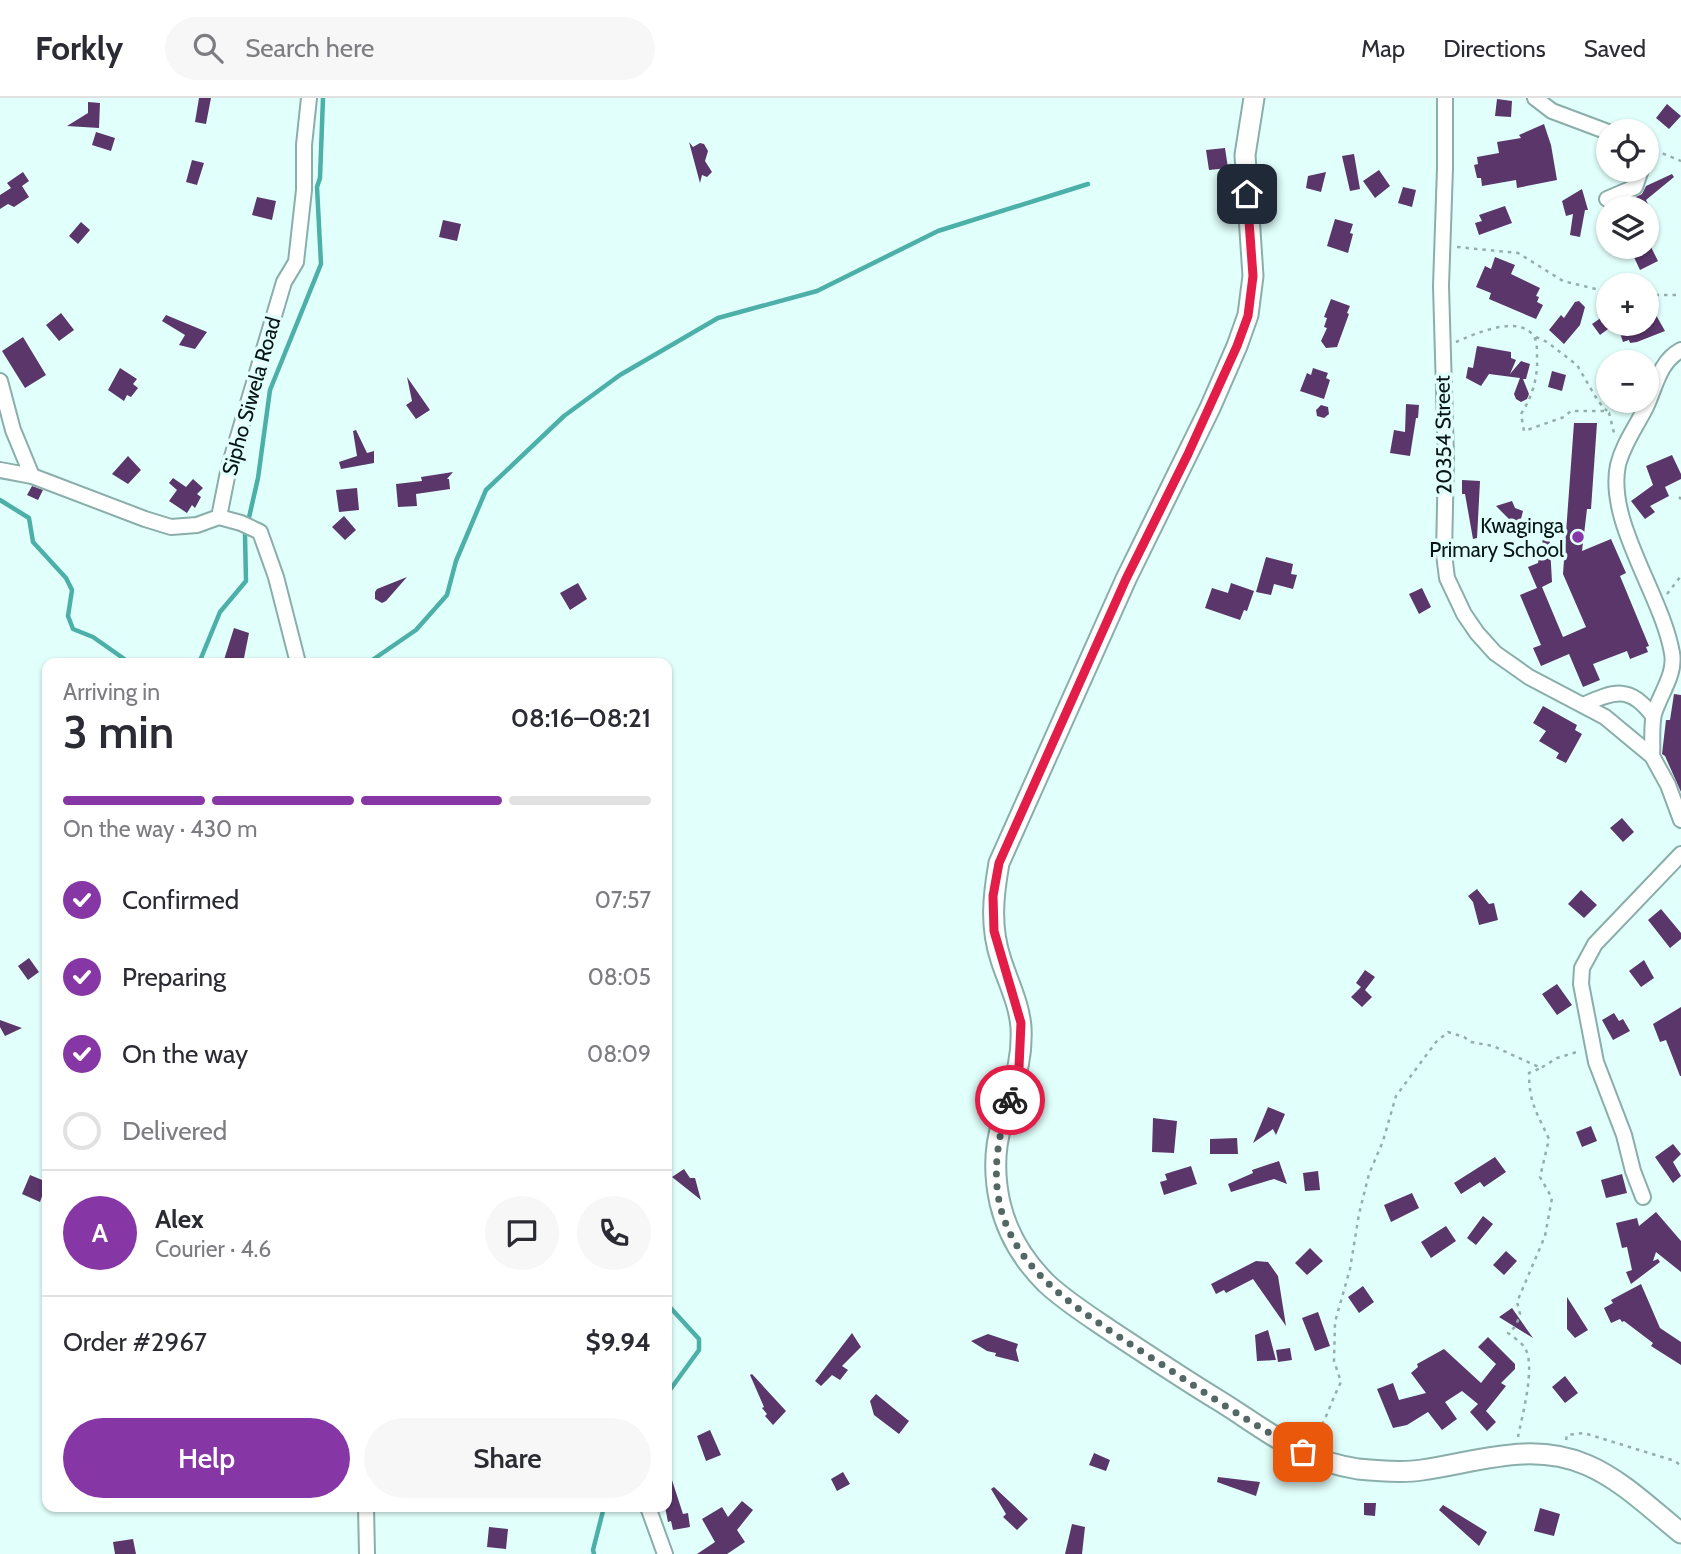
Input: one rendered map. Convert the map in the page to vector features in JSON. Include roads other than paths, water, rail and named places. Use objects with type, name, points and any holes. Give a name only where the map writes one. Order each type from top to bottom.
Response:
[{"type":"street","name":"Sipho Siwela Road","points":[[219,517],[229,467],[284,282],[296,262],[304,190],[304,145],[309,98]]},
{"type":"street","points":[[1254,98],[1245,155],[1253,276],[1248,316],[1210,408],[1126,579],[999,863],[993,896],[994,931],[1018,1008],[1021,1040],[1018,1076],[999,1137],[996,1177],[1000,1206],[1012,1238],[1028,1263],[1045,1282],[1073,1305],[1270,1434],[1303,1452],[1358,1469],[1408,1471],[1514,1453],[1563,1457],[1609,1476],[1681,1533]]},
{"type":"street","name":"20354 Street","points":[[1445,98],[1446,168],[1442,246],[1446,459],[1444,554],[1452,592],[1477,633],[1495,653],[1529,677],[1605,717],[1652,756]]},
{"type":"street","points":[[1535,98],[1552,111],[1596,128]]},
{"type":"street","points":[[1614,196],[1635,187],[1637,182]]},
{"type":"street","points":[[1681,350],[1669,359],[1660,372],[1646,407],[1622,453],[1617,477],[1619,506],[1673,654],[1673,665],[1653,716],[1652,756],[1668,785],[1681,820]]},
{"type":"street","points":[[0,381],[13,430],[33,476]]},
{"type":"street","points":[[0,470],[33,476],[171,527],[197,525],[219,517],[256,529],[260,532],[276,577],[297,658]]},
{"type":"street","points":[[1583,705],[1609,694],[1625,693],[1637,698],[1653,716]]},
{"type":"street","points":[[1643,1197],[1624,1135],[1603,1083],[1593,1046],[1581,984],[1582,968],[1595,944],[1681,854]]},
{"type":"street","points":[[366,1512],[367,1554]]},
{"type":"street","points":[[650,1512],[665,1554]]},
{"type":"waterway","points":[[201,658],[220,612],[246,581],[245,535],[258,478],[270,390],[321,264],[317,187],[320,178],[323,98]]},
{"type":"waterway","points":[[375,658],[416,630],[447,595],[456,561],[486,490],[564,416],[620,375],[718,318],[817,291],[938,231],[1088,184]]},
{"type":"waterway","points":[[0,500],[29,518],[33,542],[66,578],[72,590],[68,616],[73,629],[93,637],[123,658]]},
{"type":"waterway","points":[[672,1309],[699,1339],[699,1350],[672,1387]]},
{"type":"waterway","points":[[594,1554],[603,1512]]},
{"type":"place","name":"Kwaginga Primary School","points":[[1578,537]]}]
